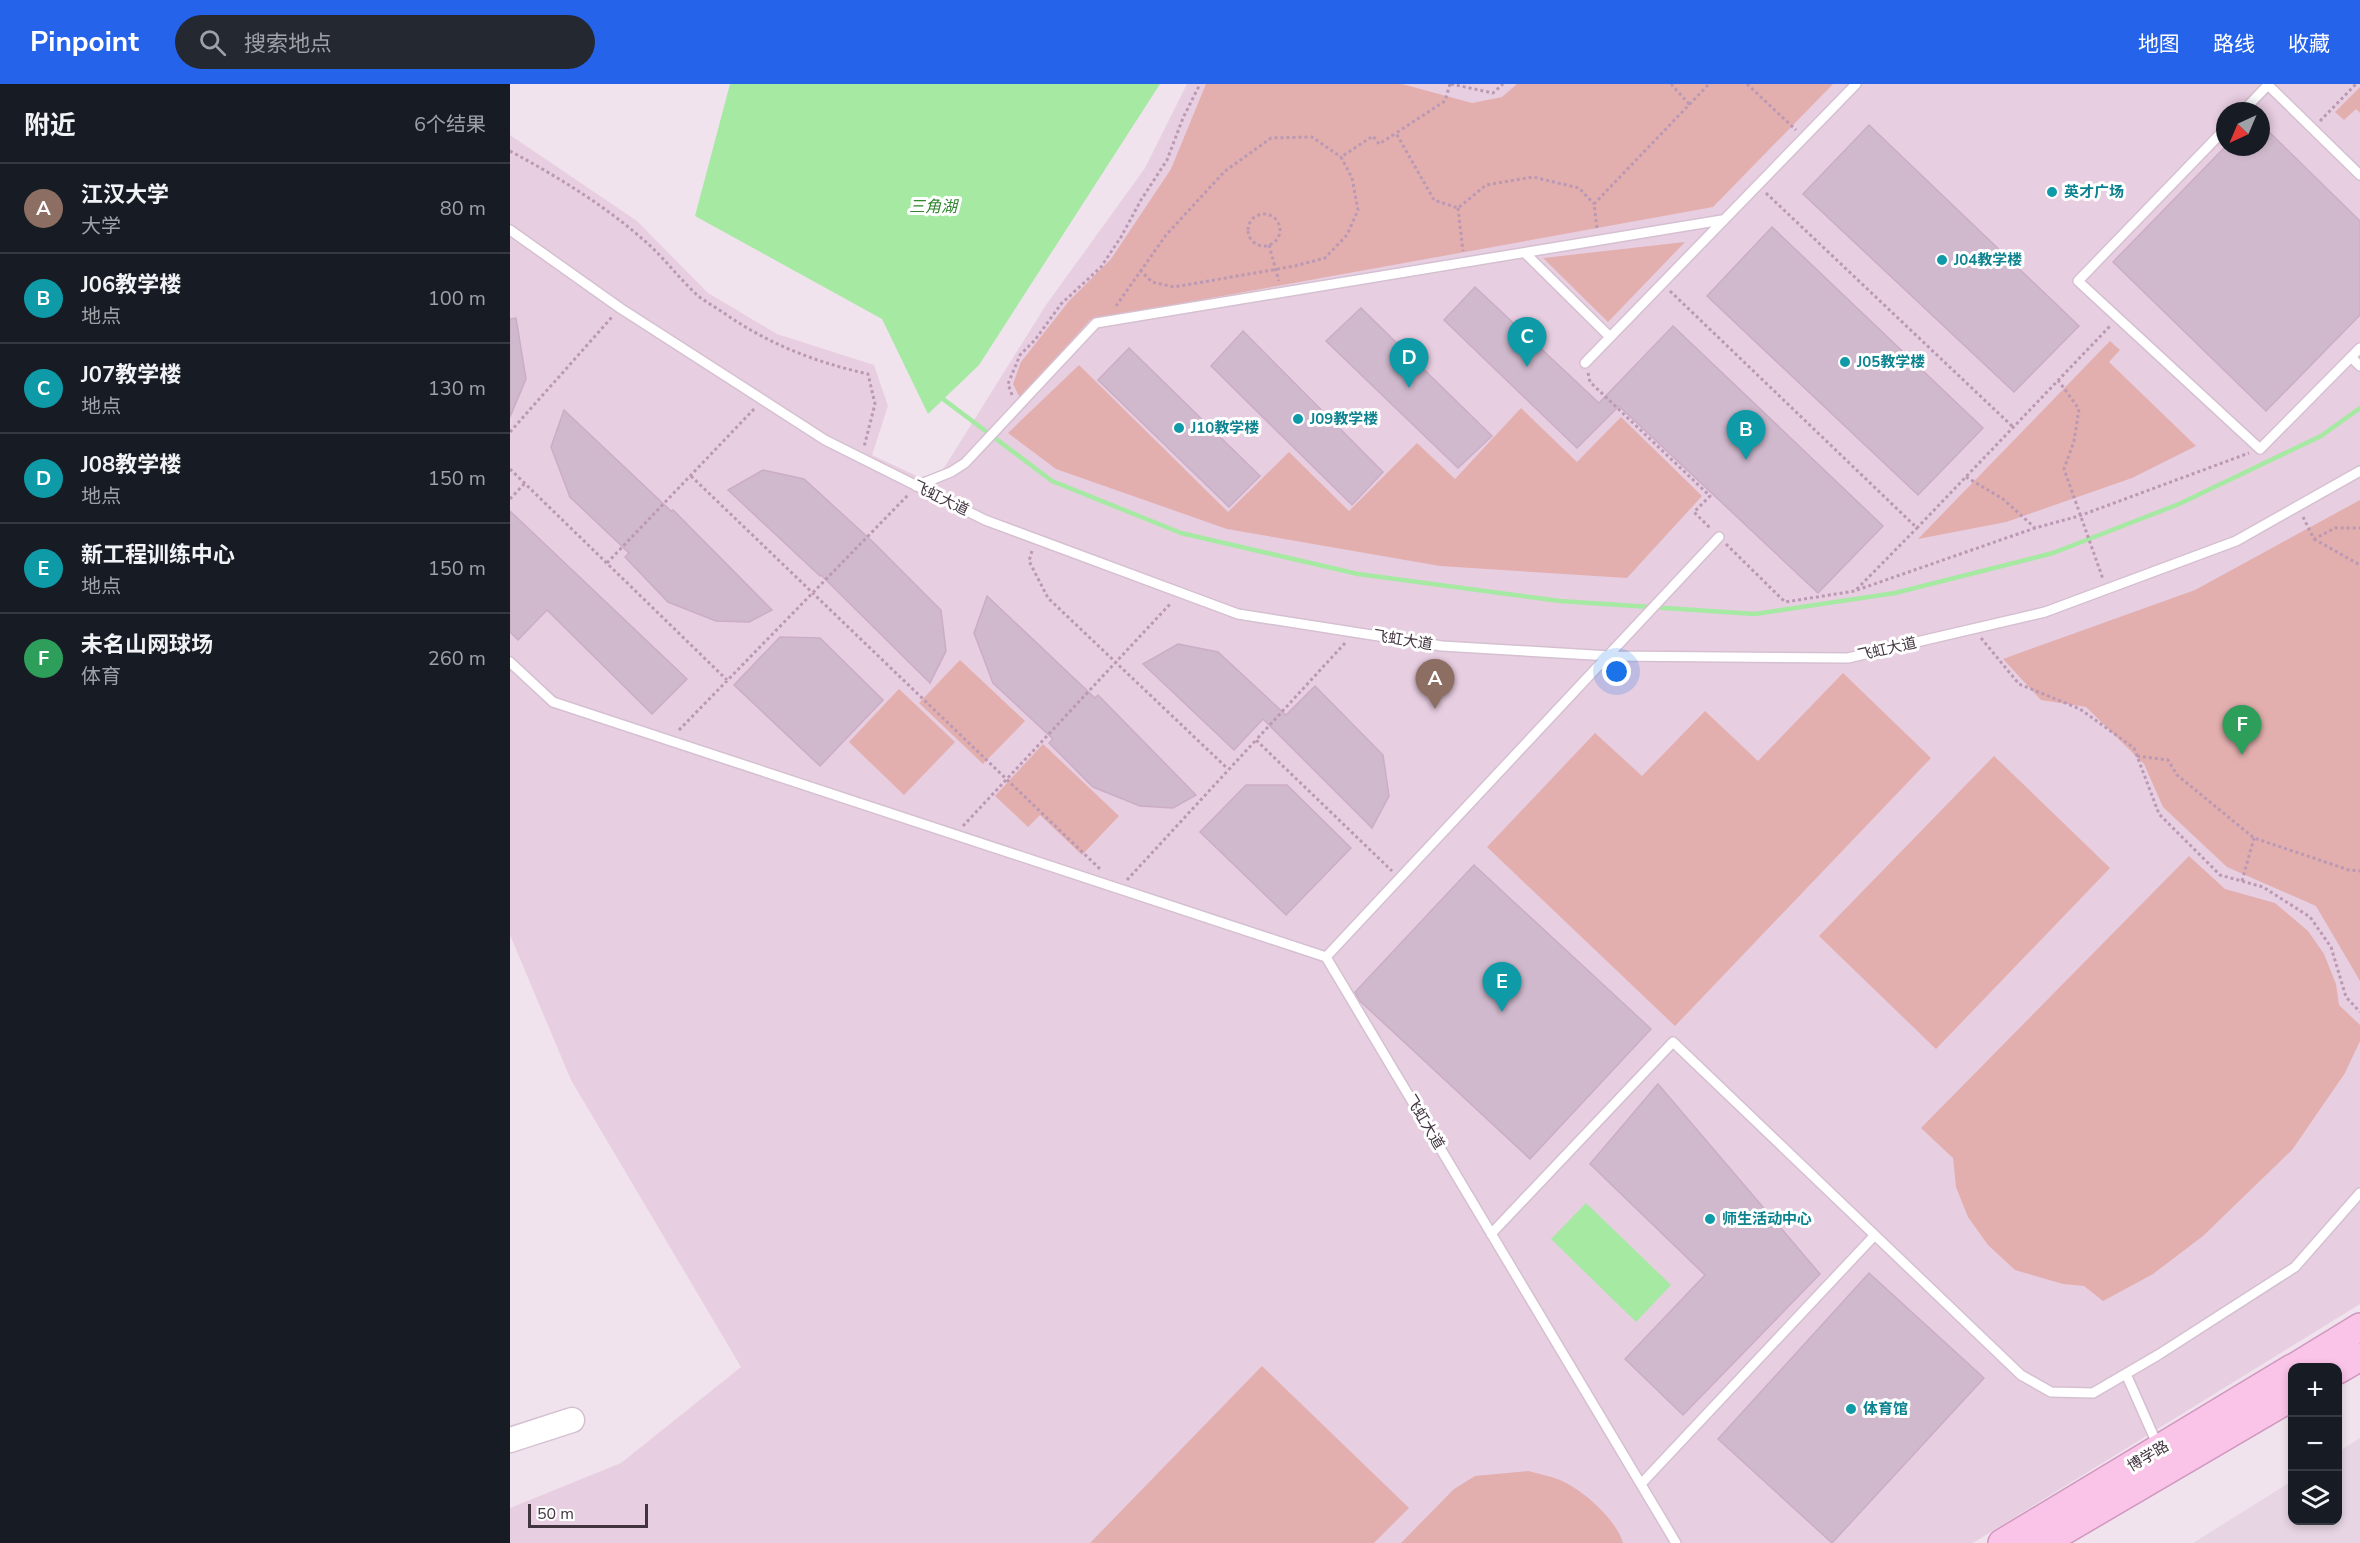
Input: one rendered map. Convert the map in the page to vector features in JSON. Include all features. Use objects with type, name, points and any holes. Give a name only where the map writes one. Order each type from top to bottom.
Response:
[{"type":"main road","name":"博学路","points":[[2301,1363],[2360,1327]]},
{"type":"main road","points":[[2342,1368],[2360,1357]]},
{"type":"main road","name":"博学路","points":[[2002,1543],[2288,1371]]},
{"type":"main road","name":"博学路","points":[[2043,1543],[2288,1399]]},
{"type":"street","points":[[510,1440],[572,1420]]},
{"type":"lane","points":[[1585,363],[1856,84]]},
{"type":"lane","points":[[2252,102],[2268,85],[2360,175]]},
{"type":"lane","points":[[2216,138],[2078,281],[2260,449],[2360,348]]},
{"type":"lane","points":[[916,486],[951,472],[965,463],[1096,323],[1722,220]]},
{"type":"lane","name":"飞虹大道","points":[[510,230],[620,308],[825,440],[986,520],[1238,614],[1442,646],[1610,656],[1848,658],[2045,612],[2236,541],[2360,471]]},
{"type":"lane","points":[[1525,253],[1610,338]]},
{"type":"lane","points":[[2351,357],[2360,366]]},
{"type":"lane","points":[[510,662],[554,702],[1326,957],[1719,537]]},
{"type":"lane","name":"飞虹大道","points":[[1326,957],[1676,1543]]},
{"type":"lane","points":[[1491,1234],[1673,1042],[2021,1375],[2051,1392],[2094,1393],[2295,1267],[2360,1194]]},
{"type":"lane","points":[[1641,1484],[1874,1236]]},
{"type":"lane","points":[[2126,1374],[2160,1449]]},
{"type":"path","points":[[1017,408],[1008,384],[1020,355],[1035,340],[1061,304],[1101,267],[1121,237],[1141,200],[1167,160],[1183,118],[1200,84]]},
{"type":"path","points":[[1341,158],[1373,136],[1379,144],[1396,133],[1444,100],[1450,84],[1493,93],[1503,84]]},
{"type":"path","points":[[1671,84],[1689,104]]},
{"type":"path","points":[[1594,204],[1709,84]]},
{"type":"path","points":[[1747,84],[1803,138]]},
{"type":"path","points":[[2313,129],[2356,84]]},
{"type":"path","points":[[1396,133],[1434,200],[1458,208]]},
{"type":"path","points":[[1106,322],[1140,270],[1166,235],[1225,171],[1271,138],[1312,137],[1341,158],[1352,178],[1358,210],[1347,235],[1325,258],[1295,266],[1174,287],[1152,282],[1140,270]]},
{"type":"path","points":[[510,151],[572,187],[611,214],[648,243],[696,294],[761,338],[841,368],[868,374],[875,404],[861,458]]},
{"type":"path","points":[[1458,208],[1486,185],[1533,177],[1578,188],[1594,204],[1599,241]]},
{"type":"path","points":[[1757,184],[2013,428]]},
{"type":"path","points":[[1458,208],[1464,263]]},
{"type":"path","points":[[1270,215],[1278,222],[1280,228],[1278,238],[1269,245],[1255,243],[1249,235],[1248,225],[1254,216],[1270,215]]},
{"type":"path","points":[[1269,245],[1282,293]]},
{"type":"path","points":[[1662,283],[1917,528]]},
{"type":"path","points":[[510,432],[620,308]]},
{"type":"path","points":[[1855,591],[2118,317]]},
{"type":"path","points":[[1585,363],[1590,382],[1710,496],[1694,512],[1785,602],[1855,591],[2035,528],[2079,516],[2260,449]]},
{"type":"path","points":[[2058,380],[2079,409],[2074,441],[2064,469],[2107,589]]},
{"type":"path","points":[[607,563],[762,399]]},
{"type":"path","points":[[510,469],[727,680]]},
{"type":"path","points":[[691,476],[1120,889],[1355,632]]},
{"type":"path","points":[[1966,477],[2003,499],[2035,528]]},
{"type":"path","points":[[510,499],[525,483]]},
{"type":"path","points":[[669,740],[916,486]]},
{"type":"path","points":[[2298,506],[2314,538],[2360,565]]},
{"type":"path","points":[[2314,538],[2335,528],[2360,528]]},
{"type":"path","points":[[1036,539],[1029,561],[1048,598],[1228,769]]},
{"type":"path","points":[[956,834],[1117,663],[1180,592]]},
{"type":"path","points":[[1974,629],[2019,684],[2080,709],[2134,748],[2159,814],[2220,875],[2263,887],[2310,917],[2331,947],[2346,997],[2360,1012]]},
{"type":"path","points":[[1256,740],[1400,879]]},
{"type":"path","points":[[2137,756],[2168,760],[2177,775],[2254,838],[2349,870],[2360,871]]},
{"type":"path","points":[[2242,881],[2254,838]]},
{"type":"shaded area","points":[[1187,84],[2360,84],[2360,1304],[1973,1543],[510,1543],[510,1508],[621,1463],[741,1367],[571,1080],[510,935],[510,135],[637,221],[708,293],[777,334],[874,365],[888,406],[872,455],[934,484],[1046,305],[1145,168]]},
{"type":"shaded area","points":[[1206,84],[1402,84],[1472,103],[1502,97],[1517,84],[1833,84],[1713,207],[1090,320],[1020,398],[1013,384],[1021,362],[1069,301],[1111,259],[1171,169]]},
{"type":"shaded area","points":[[2360,87],[2360,113],[2356,109],[2344,120],[2335,112]]},
{"type":"shaded area","points":[[1685,242],[1608,322],[1543,258]]},
{"type":"shaded area","points":[[2110,341],[2120,350],[2109,362],[2196,446],[2132,478],[2006,522],[1918,539]]},
{"type":"shaded area","points":[[1079,365],[1228,512],[1289,452],[1349,511],[1417,443],[1455,479],[1521,408],[1577,462],[1621,417],[1702,496],[1627,578],[1440,566],[1227,529],[1056,469],[1008,433]]},
{"type":"shaded area","points":[[2360,500],[2360,981],[2316,906],[2227,867],[2163,807],[2144,764],[2086,707],[2041,700],[2003,659],[2195,590]]},
{"type":"shaded area","points":[[960,660],[1025,721],[983,764],[919,703]]},
{"type":"shaded area","points":[[1843,673],[1931,758],[1675,1026],[1487,847],[1595,733],[1642,776],[1705,711],[1758,761]]},
{"type":"shaded area","points":[[899,689],[955,742],[904,795],[849,742]]},
{"type":"shaded area","points":[[1043,744],[1119,816],[1082,855],[1040,815],[1028,827],[995,796]]},
{"type":"shaded area","points":[[1994,756],[2110,868],[1936,1049],[1819,936]]},
{"type":"shaded area","points":[[2189,856],[2225,889],[2275,903],[2308,931],[2324,954],[2336,984],[2339,1005],[2360,1025],[2360,1041],[2345,1073],[2292,1150],[2203,1236],[2153,1274],[2103,1301],[2084,1286],[2063,1284],[2015,1270],[1988,1245],[1968,1217],[1956,1187],[1953,1158],[1921,1128]]},
{"type":"shaded area","points":[[1262,1366],[1409,1508],[1374,1543],[1090,1543]]},
{"type":"shaded area","points":[[2360,1438],[2360,1543],[2193,1543],[2288,1484],[2288,1525],[2342,1525],[2342,1449]]},
{"type":"shaded area","points":[[1528,1471],[1560,1480],[1578,1490],[1606,1515],[1623,1543],[1401,1543],[1454,1489],[1475,1476]]},
{"type":"water","name":"三角湖","points":[[730,84],[1160,84],[979,365],[928,414],[882,319],[695,216]]},
{"type":"water","points":[[1586,1203],[1671,1285],[1636,1322],[1551,1239]]},
{"type":"building","name":"J04教学楼","points":[[1869,125],[2079,326],[2014,392],[1803,194]]},
{"type":"building","points":[[2270,133],[2360,221],[2360,315],[2266,411],[2113,262],[2216,156],[2270,156]]},
{"type":"building","name":"J05教学楼","points":[[1772,227],[1983,428],[1918,495],[1707,296]]},
{"type":"building","points":[[1475,287],[1599,403],[1673,326],[1883,526],[1818,593],[1619,406],[1577,448],[1444,320]]},
{"type":"building","points":[[1361,308],[1492,436],[1458,468],[1326,341]]},
{"type":"building","points":[[516,318],[526,379],[510,417],[510,319]]},
{"type":"building","name":"J09教学楼","points":[[1243,331],[1383,472],[1352,505],[1211,366]]},
{"type":"building","name":"J10教学楼","points":[[1129,348],[1260,476],[1229,507],[1098,380]]},
{"type":"building","points":[[564,410],[671,511],[673,510],[772,610],[749,622],[716,621],[668,602],[625,557],[629,553],[570,497],[551,447]]},
{"type":"building","points":[[763,470],[804,479],[873,542],[941,610],[946,651],[930,683],[821,575],[728,490]]},
{"type":"building","points":[[510,511],[687,679],[652,714],[547,610],[518,640],[510,632]]},
{"type":"building","points":[[987,596],[1095,698],[1098,695],[1196,795],[1173,808],[1140,806],[1093,787],[1049,743],[1053,739],[993,683],[974,633]]},
{"type":"building","points":[[780,637],[820,638],[883,700],[820,766],[734,685]]},
{"type":"building","points":[[1178,644],[1218,652],[1286,715],[1315,686],[1383,755],[1389,796],[1372,828],[1263,719],[1234,750],[1143,664]]},
{"type":"building","points":[[1246,785],[1287,785],[1351,848],[1286,915],[1200,832]]},
{"type":"building","points":[[1474,865],[1651,1029],[1530,1159],[1360,1001],[1355,992]]},
{"type":"building","name":"师生活动中心","points":[[1658,1084],[1820,1274],[1683,1415],[1625,1359],[1705,1275],[1590,1164]]},
{"type":"building","name":"体育馆","points":[[1869,1273],[1984,1378],[1832,1543],[1718,1439]]},
{"type":"waterway","points":[[943,399],[1052,481],[1181,533],[1358,574],[1560,601],[1755,614],[1895,593],[2053,553],[2179,504],[2321,436],[2360,408]]},
{"type":"place","name":"英才广场","points":[[2052,192]]},
{"type":"place","name":"J04教学楼","points":[[1942,260]]},
{"type":"place","name":"J05教学楼","points":[[1845,362]]},
{"type":"place","name":"J07教学楼","points":[[1527,367]]},
{"type":"place","name":"J08教学楼","points":[[1409,388]]},
{"type":"place","name":"J09教学楼","points":[[1298,419]]},
{"type":"place","name":"J10教学楼","points":[[1179,428]]},
{"type":"place","name":"J06教学楼","points":[[1746,460]]},
{"type":"place","name":"江汉大学","points":[[1435,709]]},
{"type":"place","name":"未名山网球场","points":[[2242,755]]},
{"type":"place","name":"新工程训练中心","points":[[1502,1012]]},
{"type":"place","name":"师生活动中心","points":[[1710,1219]]},
{"type":"place","name":"体育馆","points":[[1851,1409]]}]
